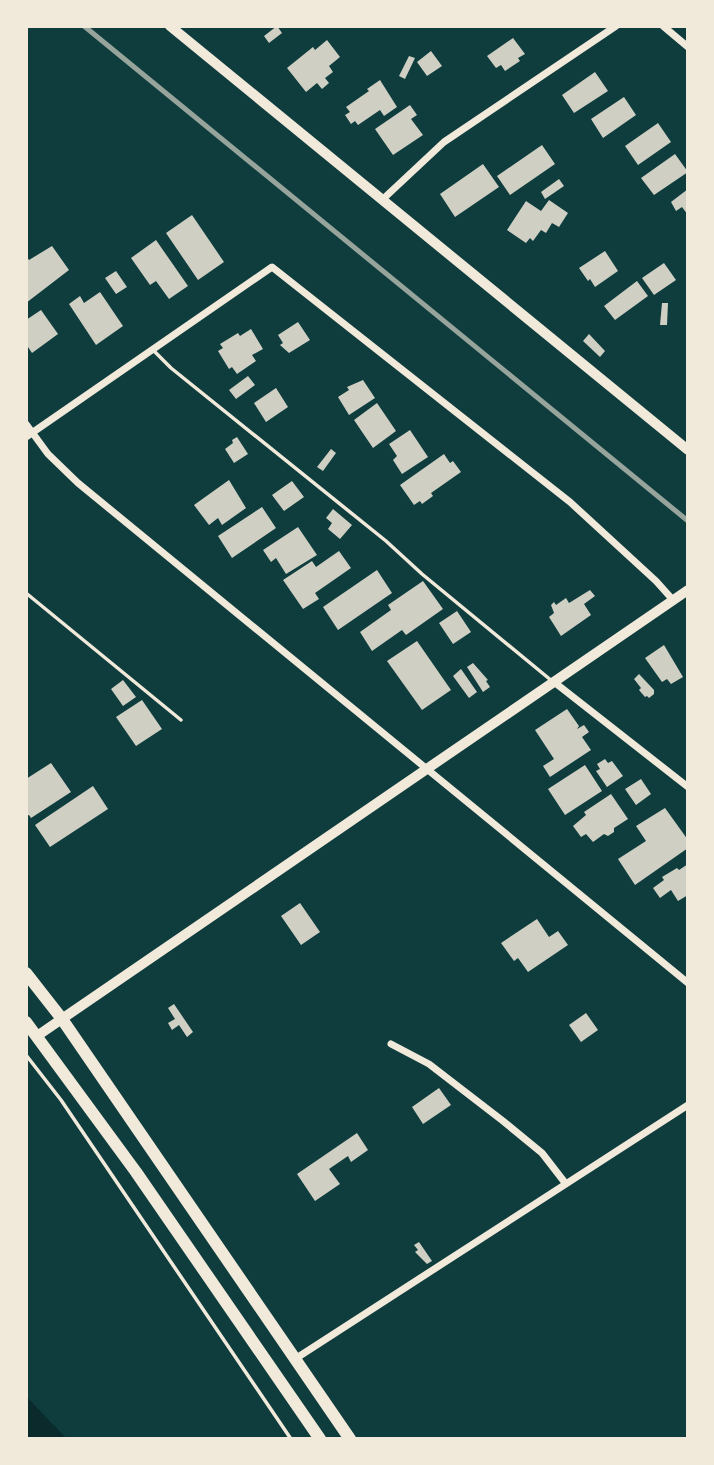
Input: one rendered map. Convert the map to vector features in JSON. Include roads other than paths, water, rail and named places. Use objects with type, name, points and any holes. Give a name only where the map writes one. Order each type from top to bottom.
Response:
[{"type":"main road","points":[[37,1036],[688,590]]},
{"type":"main road","points":[[26,973],[62,1019],[349,1439]]},
{"type":"main road","points":[[26,1022],[136,1172],[320,1439]]},
{"type":"street","points":[[170,26],[688,450]]},
{"type":"street","points":[[382,200],[444,142],[616,26]]},
{"type":"street","points":[[663,26],[688,47]]},
{"type":"street","points":[[29,435],[272,267],[570,502],[673,600]]},
{"type":"street","points":[[26,424],[29,435],[78,483],[688,983]]},
{"type":"street","points":[[554,682],[688,787]]},
{"type":"street","points":[[391,1044],[429,1064],[503,1121],[542,1153],[566,1184]]},
{"type":"street","points":[[295,1359],[688,1105]]},
{"type":"lane","points":[[152,349],[171,368],[386,541],[422,574],[554,682]]},
{"type":"lane","points":[[26,593],[181,720]]},
{"type":"water","points":[[26,1396],[67,1439],[26,1439]]},
{"type":"railway","points":[[84,26],[688,521]]}]
